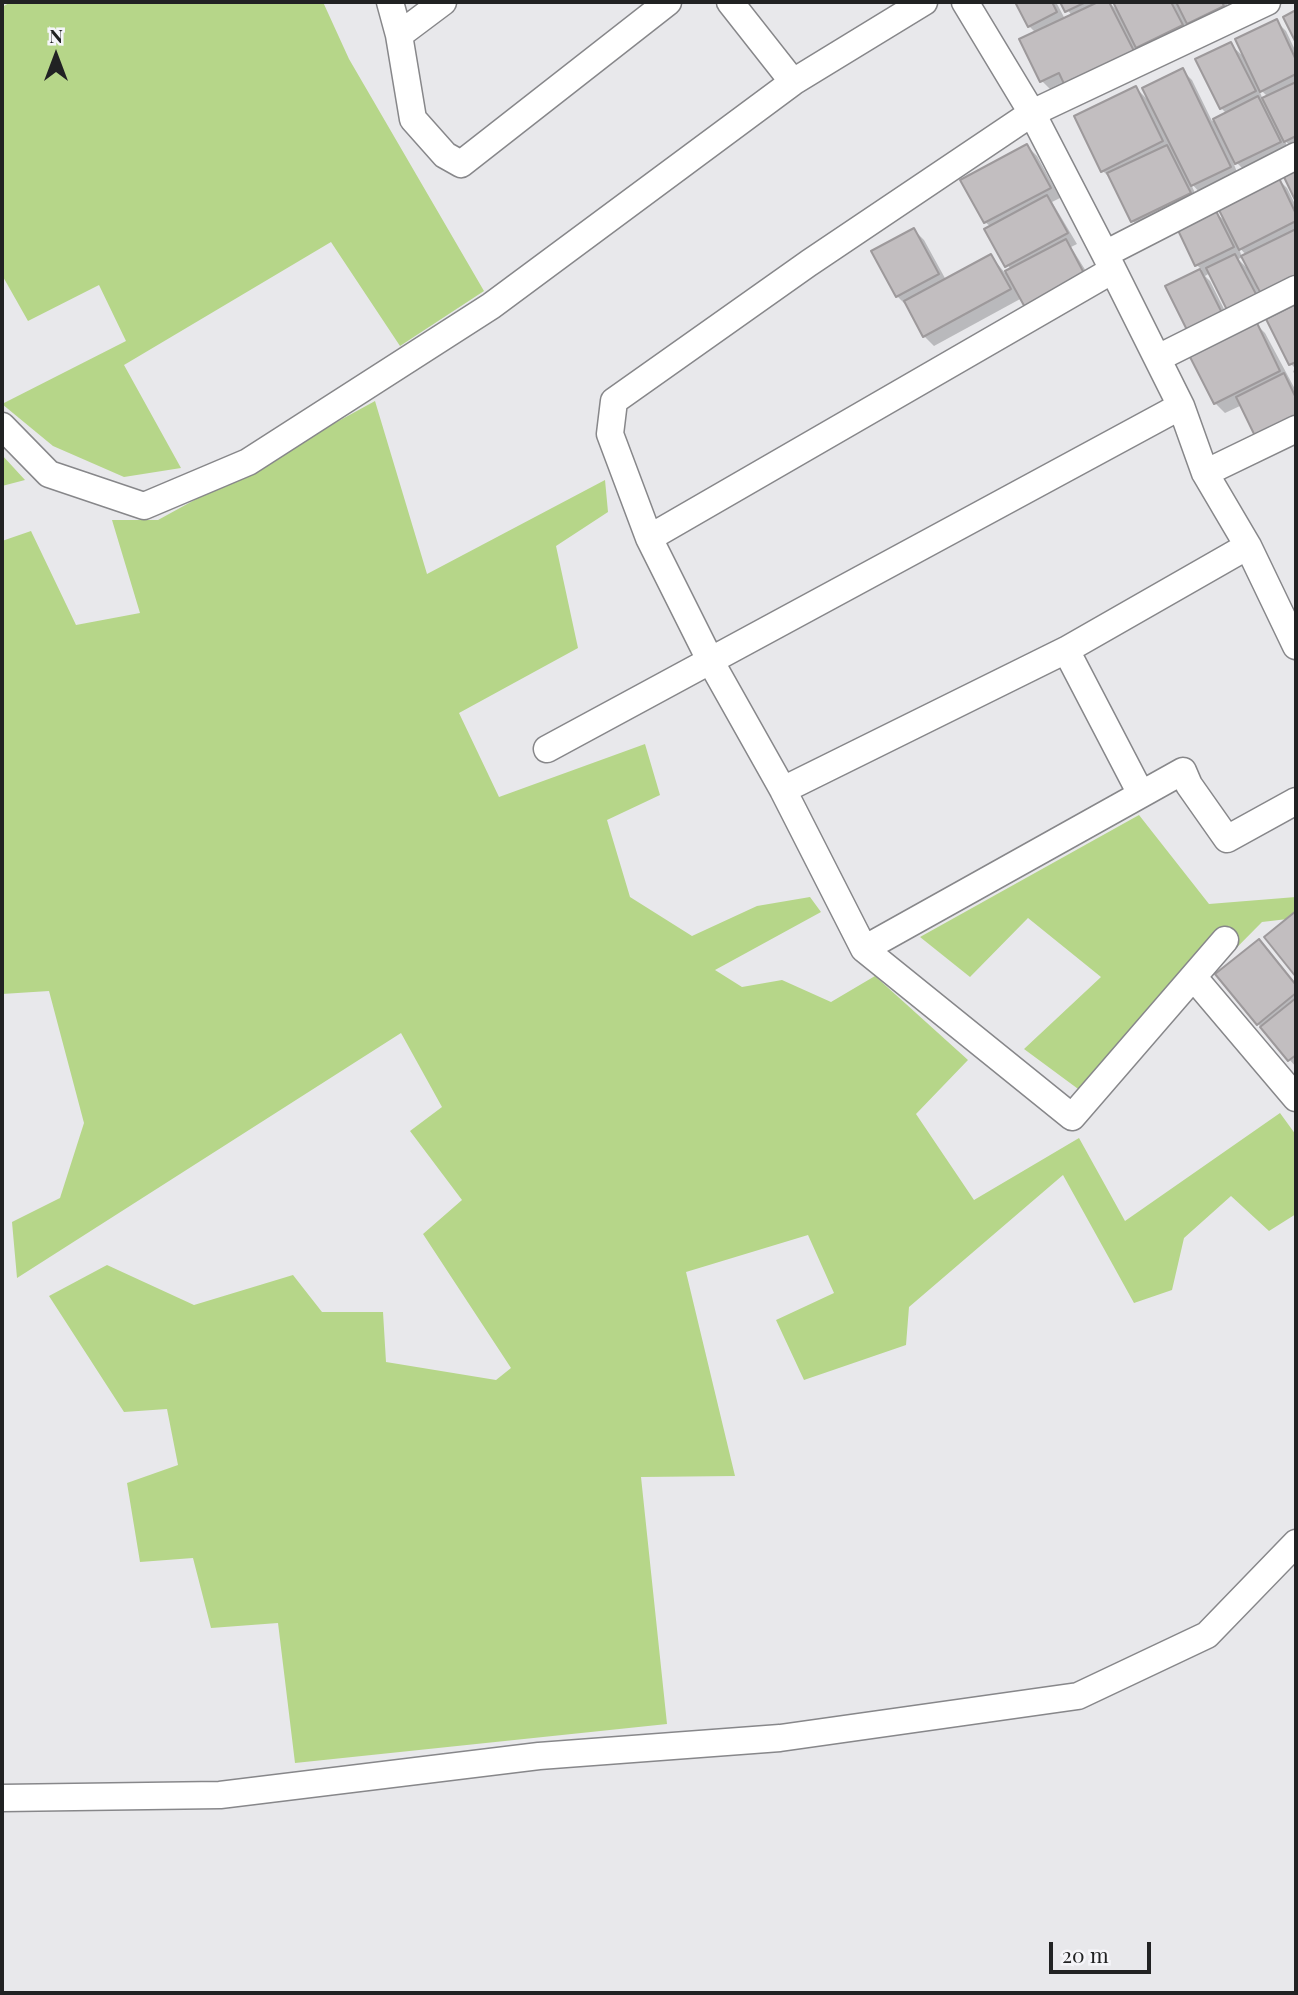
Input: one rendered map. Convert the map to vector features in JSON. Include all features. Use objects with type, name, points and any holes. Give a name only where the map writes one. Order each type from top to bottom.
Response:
[{"type":"street","points":[[390,2],[413,119],[445,155],[461,164],[668,2]]},
{"type":"street","points":[[398,35],[443,2]]},
{"type":"street","points":[[730,2],[793,82]]},
{"type":"street","points":[[2,426],[49,474],[144,506],[248,462],[491,306],[793,82],[924,2]]},
{"type":"street","points":[[965,2],[1032,113],[1109,262],[1181,406],[1205,473],[1248,546],[1296,646]]},
{"type":"street","points":[[1225,940],[1072,1117],[864,949],[783,790],[711,662],[649,538],[610,434],[614,401],[809,263],[1032,113],[1267,2]]},
{"type":"street","points":[[649,538],[1109,262],[1296,156]]},
{"type":"street","points":[[1158,359],[1296,289]]},
{"type":"street","points":[[547,750],[1181,406]]},
{"type":"street","points":[[1205,473],[1296,429]]},
{"type":"street","points":[[783,790],[1066,650],[1248,546]]},
{"type":"street","points":[[1066,650],[1141,794]]},
{"type":"street","points":[[864,949],[1183,771],[1189,785],[1227,839],[1296,801]]},
{"type":"street","points":[[1201,986],[1296,1098]]},
{"type":"street","points":[[2,1798],[220,1795],[539,1756],[780,1738],[1079,1696],[1207,1635],[1296,1542]]},
{"type":"green space","points":[[11,2],[323,2],[349,59],[484,291],[400,346],[331,242],[124,365],[181,468],[124,477],[53,446],[2,404],[126,341],[99,285],[28,321],[2,275],[2,7]]},
{"type":"green space","points":[[375,401],[427,574],[605,480],[608,512],[556,546],[578,648],[459,713],[499,797],[645,744],[660,795],[607,820],[630,897],[692,936],[757,906],[810,897],[821,912],[715,970],[742,987],[782,980],[831,1002],[875,976],[968,1060],[916,1114],[974,1200],[1079,1138],[1125,1221],[1280,1113],[1296,1135],[1296,1214],[1269,1231],[1231,1196],[1184,1238],[1172,1290],[1134,1303],[1063,1175],[909,1307],[906,1345],[804,1380],[776,1320],[834,1293],[808,1235],[686,1272],[735,1476],[641,1477],[667,1724],[295,1763],[278,1623],[211,1628],[193,1558],[140,1562],[127,1483],[178,1465],[167,1409],[124,1412],[49,1296],[107,1265],[194,1305],[293,1275],[322,1312],[383,1312],[386,1362],[496,1380],[511,1368],[423,1234],[462,1200],[410,1131],[442,1107],[401,1033],[17,1278],[12,1222],[60,1198],[84,1123],[49,991],[2,994],[2,541],[31,531],[76,625],[140,613],[112,520],[158,520]]},
{"type":"green space","points":[[2,455],[25,480],[2,486]]},
{"type":"green space","points":[[1139,815],[1209,904],[1296,897],[1296,918],[1262,922],[1089,1097],[1024,1049],[1101,977],[1028,918],[970,977],[920,937]]},
{"type":"building","points":[[1015,2],[1052,2],[1057,12],[1028,27]]},
{"type":"building","points":[[1060,2],[1086,2],[1065,12]]},
{"type":"building","points":[[1098,2],[1109,2],[1135,53],[1065,86],[1059,73],[1040,82],[1019,39]]},
{"type":"building","points":[[1113,2],[1171,2],[1183,25],[1136,48]]},
{"type":"building","points":[[1176,2],[1222,2],[1224,6],[1187,24]]},
{"type":"building","points":[[1296,10],[1296,43],[1283,17]]},
{"type":"building","points":[[1277,19],[1296,60],[1296,74],[1260,92],[1235,39]]},
{"type":"building","points":[[1231,42],[1256,91],[1220,109],[1195,59]]},
{"type":"building","points":[[1183,68],[1231,167],[1191,186],[1142,88]]},
{"type":"building","points":[[1296,82],[1296,136],[1284,142],[1262,98]]},
{"type":"building","points":[[1136,86],[1163,141],[1101,172],[1074,116]]},
{"type":"building","points":[[1258,96],[1281,142],[1235,164],[1213,119]]},
{"type":"building","points":[[1027,144],[1051,188],[984,223],[960,180]]},
{"type":"building","points":[[1167,145],[1191,193],[1131,222],[1107,173]]},
{"type":"building","points":[[1296,168],[1296,202],[1283,175]]},
{"type":"building","points":[[1278,176],[1296,214],[1296,221],[1239,250],[1217,206]]},
{"type":"building","points":[[1047,195],[1068,233],[1005,267],[984,229]]},
{"type":"building","points":[[1214,207],[1234,247],[1195,266],[1176,226]]},
{"type":"building","points":[[914,228],[939,274],[896,297],[871,251]]},
{"type":"building","points":[[1296,229],[1296,276],[1261,294],[1241,256]]},
{"type":"building","points":[[1066,239],[1087,279],[1027,311],[1005,271]]},
{"type":"building","points":[[991,254],[1011,289],[923,337],[904,301]]},
{"type":"building","points":[[1235,254],[1257,296],[1227,310],[1206,268]]},
{"type":"building","points":[[1200,269],[1222,313],[1187,330],[1165,286]]},
{"type":"building","points":[[1296,304],[1296,362],[1289,365],[1266,319]]},
{"type":"building","points":[[1256,321],[1280,371],[1214,404],[1189,355]]},
{"type":"building","points":[[1284,373],[1296,398],[1296,418],[1256,438],[1236,397]]},
{"type":"building","points":[[1296,911],[1296,977],[1264,937]]},
{"type":"building","points":[[1259,939],[1296,985],[1296,993],[1257,1025],[1215,974]]},
{"type":"building","points":[[1296,998],[1296,1055],[1288,1061],[1260,1027]]}]
